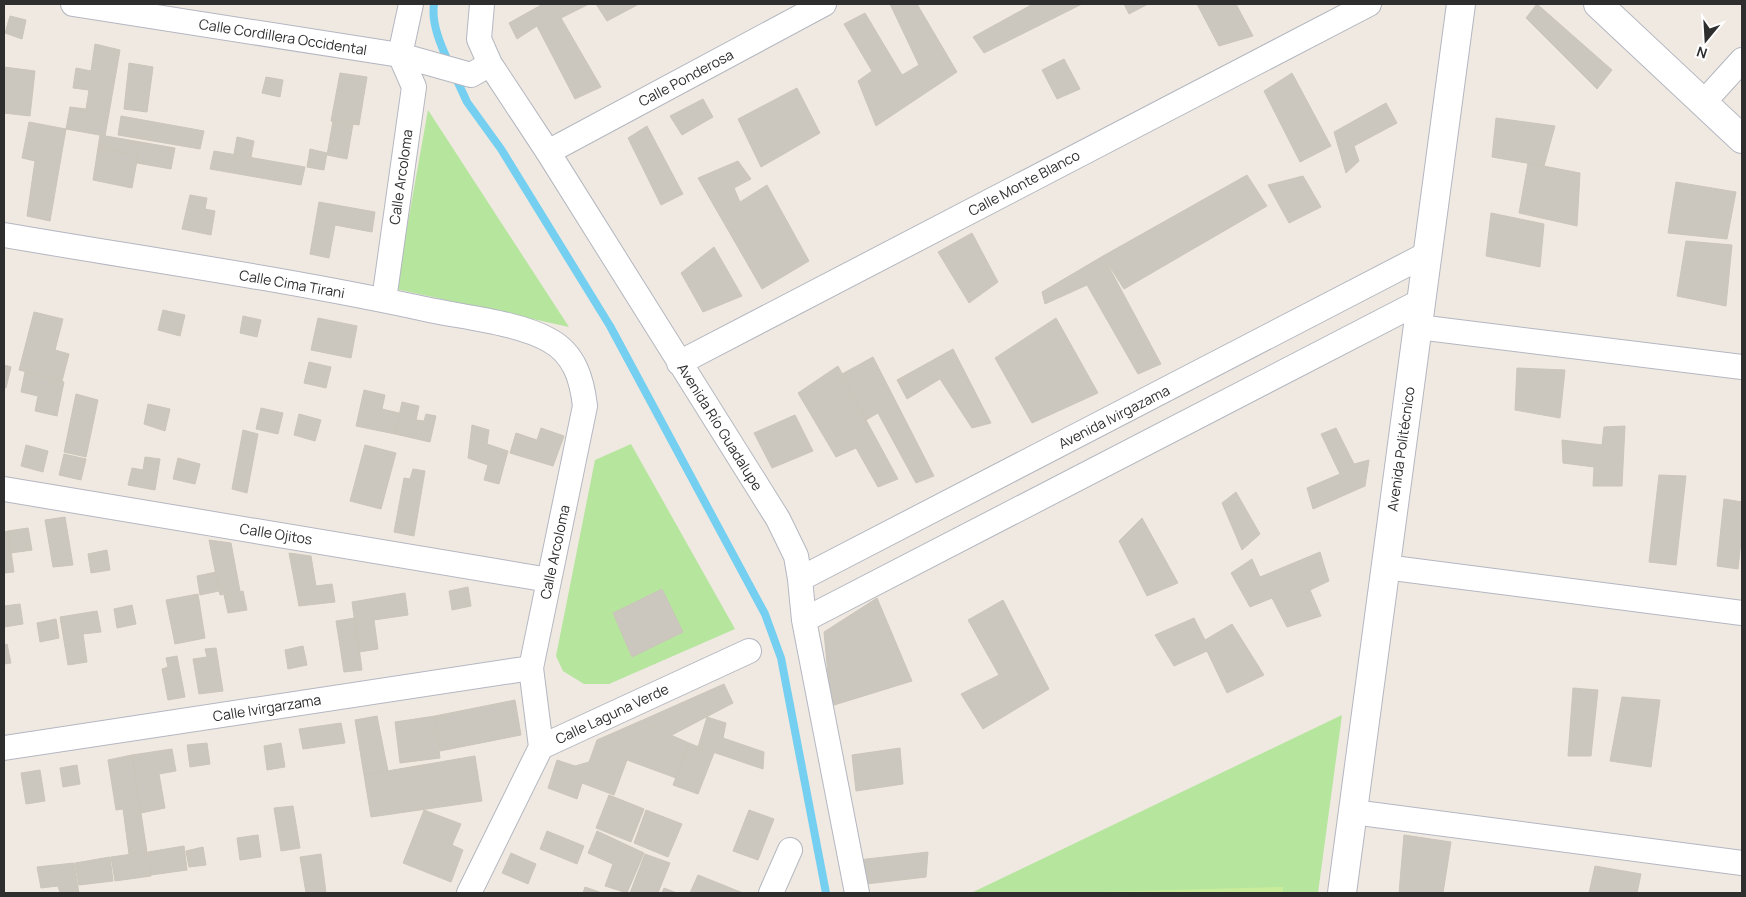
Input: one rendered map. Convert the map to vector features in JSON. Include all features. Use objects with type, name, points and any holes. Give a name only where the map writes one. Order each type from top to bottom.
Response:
[{"type":"street","name":"Calle Cordillera Occidental","points":[[73,4],[400,55],[436,65],[480,70]]},
{"type":"street","points":[[400,55],[411,4]]},
{"type":"street","name":"Avenida Río Guadalupe","points":[[482,4],[480,70],[548,152],[778,519],[796,556],[804,620],[857,893]]},
{"type":"street","name":"Calle Ponderosa","points":[[548,152],[824,4]]},
{"type":"street","name":"Calle Monte Blanco","points":[[679,363],[1369,4]]},
{"type":"street","name":"Avenida Politécnico","points":[[1342,893],[1461,4]]},
{"type":"street","points":[[1598,4],[1742,139]]},
{"type":"street","name":"Calle Arcoloma","points":[[384,300],[414,87],[400,55]]},
{"type":"street","points":[[1703,103],[1742,60]]},
{"type":"street","name":"Calle Cima Tirani","points":[[4,235],[384,300],[526,330],[550,340],[571,359]]},
{"type":"street","name":"Avenida Ivirgazama","points":[[800,579],[1427,254]]},
{"type":"street","points":[[804,620],[1421,301]]},
{"type":"street","points":[[1418,327],[1742,367]]},
{"type":"street","name":"Calle Arcoloma","points":[[541,747],[531,668],[585,406],[582,381],[571,359]]},
{"type":"street","name":"Calle Ojitos","points":[[4,488],[549,580]]},
{"type":"street","points":[[4,502],[46,496]]},
{"type":"street","points":[[1385,567],[1742,613]]},
{"type":"street","name":"Calle Laguna Verde","points":[[468,893],[541,747],[749,651]]},
{"type":"street","name":"Calle Ivirgarzama","points":[[4,748],[531,668]]},
{"type":"street","points":[[1353,812],[1742,863]]},
{"type":"street","points":[[771,893],[790,850]]},
{"type":"green space","points":[[428,110],[569,327],[396,289]]},
{"type":"green space","points":[[631,444],[735,629],[609,684],[584,684],[563,671],[556,656],[595,460]]},
{"type":"green space","points":[[1342,715],[1318,893],[971,893]]},
{"type":"green space","points":[[1283,887],[1283,893],[1060,893]]},
{"type":"building","points":[[543,4],[589,4],[561,18],[601,87],[575,99],[537,26],[517,39],[509,23]]},
{"type":"building","points":[[596,4],[639,4],[607,21]]},
{"type":"building","points":[[890,4],[917,4],[957,72],[876,126],[858,81],[872,71],[844,24],[865,13],[902,75],[919,65]]},
{"type":"building","points":[[1033,4],[1082,4],[984,53],[973,37]]},
{"type":"building","points":[[1124,4],[1148,4],[1129,14]]},
{"type":"building","points":[[1197,4],[1236,4],[1253,36],[1219,46]]},
{"type":"building","points":[[1537,4],[1612,70],[1597,89],[1526,18]]},
{"type":"building","points":[[10,16],[26,20],[22,39],[5,33]]},
{"type":"building","points":[[95,44],[120,50],[105,136],[66,129],[70,107],[86,109],[89,90],[73,88],[76,68],[91,71]]},
{"type":"building","points":[[1064,59],[1080,89],[1057,99],[1042,70]]},
{"type":"building","points":[[129,63],[153,67],[147,112],[124,109]]},
{"type":"building","points":[[4,67],[35,71],[30,116],[4,113]]},
{"type":"building","points":[[340,73],[367,77],[359,125],[331,121]]},
{"type":"building","points":[[1292,73],[1331,146],[1300,162],[1264,91]]},
{"type":"building","points":[[266,77],[283,80],[280,97],[262,93]]},
{"type":"building","points":[[797,88],[820,133],[761,167],[738,119]]},
{"type":"building","points":[[703,99],[713,117],[682,135],[670,116]]},
{"type":"building","points":[[1386,103],[1397,123],[1354,146],[1359,161],[1346,173],[1334,132]]},
{"type":"building","points":[[121,116],[204,131],[200,149],[118,135]]},
{"type":"building","points":[[1496,118],[1555,126],[1544,166],[1492,157]]},
{"type":"building","points":[[333,121],[353,124],[347,159],[327,155]]},
{"type":"building","points":[[29,122],[66,129],[50,221],[27,216],[35,161],[22,158]]},
{"type":"building","points":[[647,126],[683,194],[661,205],[628,138]]},
{"type":"building","points":[[100,135],[175,148],[171,169],[137,163],[138,155],[98,148]]},
{"type":"building","points":[[237,137],[254,141],[251,157],[234,154]]},
{"type":"building","points":[[98,148],[138,155],[132,188],[93,180]]},
{"type":"building","points":[[310,149],[327,153],[324,170],[307,167]]},
{"type":"building","points":[[214,151],[305,167],[301,185],[210,169]]},
{"type":"building","points":[[738,161],[751,179],[734,188],[740,202],[767,185],[809,261],[762,289],[698,178]]},
{"type":"building","points":[[1528,163],[1580,173],[1577,226],[1519,213]]},
{"type":"building","points":[[1247,175],[1267,206],[1124,289],[1103,256]]},
{"type":"building","points":[[1303,176],[1321,207],[1289,223],[1268,185]]},
{"type":"building","points":[[1676,182],[1736,192],[1727,239],[1668,233]]},
{"type":"building","points":[[190,195],[207,198],[205,209],[215,211],[211,235],[182,229]]},
{"type":"building","points":[[319,202],[375,212],[372,232],[335,225],[329,258],[310,254]]},
{"type":"building","points":[[1491,213],[1544,224],[1540,267],[1486,256]]},
{"type":"building","points":[[972,233],[998,282],[969,303],[938,252]]},
{"type":"building","points":[[1686,241],[1732,245],[1726,306],[1677,296]]},
{"type":"building","points":[[714,247],[742,296],[703,312],[681,273]]},
{"type":"building","points":[[1103,256],[1161,364],[1138,374],[1087,285],[1045,304],[1042,292]]},
{"type":"building","points":[[163,310],[185,315],[180,336],[158,330]]},
{"type":"building","points":[[34,312],[63,319],[55,350],[69,354],[62,381],[19,370]]},
{"type":"building","points":[[243,316],[261,320],[257,337],[240,333]]},
{"type":"building","points":[[318,318],[357,326],[351,358],[311,350]]},
{"type":"building","points":[[1056,318],[1098,393],[1032,423],[995,358]]},
{"type":"building","points":[[953,349],[991,423],[972,428],[940,379],[907,399],[897,380]]},
{"type":"building","points":[[873,357],[934,476],[916,483],[878,413],[866,420],[842,374]]},
{"type":"building","points":[[309,362],[331,367],[326,388],[304,383]]},
{"type":"building","points":[[4,365],[11,367],[6,388],[4,387]]},
{"type":"building","points":[[838,366],[898,479],[878,487],[856,448],[836,457],[798,393]]},
{"type":"building","points":[[1517,368],[1565,370],[1560,418],[1515,410]]},
{"type":"building","points":[[25,372],[64,382],[57,416],[35,411],[38,396],[21,392]]},
{"type":"building","points":[[364,390],[385,395],[382,409],[399,413],[395,434],[356,426]]},
{"type":"building","points":[[76,394],[98,400],[86,457],[64,452]]},
{"type":"building","points":[[402,402],[419,406],[416,420],[424,421],[426,414],[436,416],[430,442],[395,434]]},
{"type":"building","points":[[148,404],[170,409],[165,431],[144,424]]},
{"type":"building","points":[[261,408],[283,413],[278,434],[256,429]]},
{"type":"building","points":[[299,414],[321,420],[315,441],[294,435]]},
{"type":"building","points":[[795,415],[813,451],[772,468],[754,433]]},
{"type":"building","points":[[472,425],[489,430],[487,444],[508,451],[499,484],[484,480],[488,465],[468,458]]},
{"type":"building","points":[[1625,426],[1622,486],[1593,486],[1594,467],[1563,463],[1562,440],[1602,445],[1604,427]]},
{"type":"building","points":[[541,428],[564,436],[553,466],[510,453],[516,433],[537,440]]},
{"type":"building","points":[[1336,428],[1354,464],[1369,460],[1365,486],[1313,509],[1307,488],[1340,474],[1321,434]]},
{"type":"building","points":[[243,430],[258,434],[247,493],[232,489]]},
{"type":"building","points":[[26,445],[48,451],[43,472],[21,466]]},
{"type":"building","points":[[365,445],[396,453],[381,509],[350,501]]},
{"type":"building","points":[[64,454],[86,459],[81,480],[59,475]]},
{"type":"building","points":[[145,457],[160,459],[155,490],[128,485],[132,468],[143,470]]},
{"type":"building","points":[[178,458],[200,464],[195,484],[173,479]]},
{"type":"building","points":[[413,469],[425,471],[414,536],[394,532],[404,478],[410,479]]},
{"type":"building","points":[[1659,475],[1686,476],[1676,565],[1649,562]]},
{"type":"building","points":[[1236,492],[1260,534],[1242,550],[1222,503]]},
{"type":"building","points":[[1724,499],[1742,502],[1742,531],[1738,569],[1717,566]]},
{"type":"building","points":[[65,517],[73,565],[53,567],[45,520]]},
{"type":"building","points":[[1142,518],[1178,583],[1147,596],[1119,541]]},
{"type":"building","points":[[28,528],[32,550],[11,553],[8,531]]},
{"type":"building","points":[[8,531],[14,572],[4,573],[4,532]]},
{"type":"building","points":[[209,540],[231,543],[240,591],[220,595]]},
{"type":"building","points":[[107,550],[110,570],[91,573],[88,554]]},
{"type":"building","points":[[1320,552],[1329,581],[1310,590],[1321,616],[1287,627],[1272,598],[1250,607],[1231,573],[1252,559],[1260,577]]},
{"type":"building","points":[[289,553],[311,556],[316,586],[332,584],[335,602],[299,606]]},
{"type":"building","points":[[216,572],[219,591],[200,595],[197,576]]},
{"type":"building","points":[[468,587],[471,606],[452,610],[449,591]]},
{"type":"building","points":[[662,589],[683,632],[632,657],[613,613]]},
{"type":"building","points":[[243,591],[247,610],[228,613],[224,595]]},
{"type":"building","points":[[405,593],[408,615],[374,620],[378,649],[359,652],[352,602]]},
{"type":"building","points":[[198,594],[205,638],[175,644],[166,600]]},
{"type":"building","points":[[877,598],[912,681],[831,706],[824,632]]},
{"type":"building","points":[[1003,600],[1049,689],[983,729],[961,694],[999,675],[968,620]]},
{"type":"building","points":[[20,604],[23,624],[4,627],[4,606]]},
{"type":"building","points":[[132,605],[136,624],[117,628],[114,609]]},
{"type":"building","points":[[97,611],[101,632],[83,634],[87,662],[68,665],[60,617]]},
{"type":"building","points":[[355,618],[362,670],[344,672],[336,621]]},
{"type":"building","points":[[1194,618],[1205,640],[1232,624],[1264,675],[1227,693],[1207,651],[1174,666],[1155,635]]},
{"type":"building","points":[[56,619],[59,638],[40,642],[37,623]]},
{"type":"building","points":[[7,644],[11,663],[4,664],[4,645]]},
{"type":"building","points":[[303,646],[307,665],[288,669],[285,650]]},
{"type":"building","points":[[216,648],[223,691],[199,694],[193,659],[207,657],[205,649]]},
{"type":"building","points":[[177,656],[185,697],[168,700],[162,669],[168,667],[166,658]]},
{"type":"building","points":[[724,684],[733,703],[672,735],[648,725],[645,719]]},
{"type":"building","points":[[1573,688],[1598,690],[1591,756],[1568,756]]},
{"type":"building","points":[[1622,697],[1660,700],[1651,767],[1610,761]]},
{"type":"building","points":[[515,700],[521,735],[440,751],[435,716]]},
{"type":"building","points":[[377,716],[388,771],[364,775],[355,720]]},
{"type":"building","points":[[435,716],[440,758],[400,763],[395,722]]},
{"type":"building","points":[[707,717],[726,723],[723,738],[764,752],[763,769],[698,747]]},
{"type":"building","points":[[645,719],[648,725],[689,743],[676,778],[627,760],[614,795],[582,783],[577,799],[548,788],[557,760],[575,766],[589,762],[597,740]]},
{"type":"building","points":[[341,723],[345,743],[303,749],[299,729]]},
{"type":"building","points":[[207,743],[210,764],[190,767],[187,745]]},
{"type":"building","points":[[281,743],[285,767],[267,770],[264,746]]},
{"type":"building","points":[[689,743],[714,753],[698,794],[673,785]]},
{"type":"building","points":[[900,748],[903,784],[856,791],[852,755]]},
{"type":"building","points":[[172,749],[176,771],[159,774],[165,808],[141,813],[132,755]]},
{"type":"building","points":[[132,755],[147,852],[129,854],[123,809],[116,810],[108,760]]},
{"type":"building","points":[[475,756],[482,801],[371,817],[364,775]]},
{"type":"building","points":[[77,765],[80,784],[63,787],[60,768]]},
{"type":"building","points":[[40,770],[45,801],[26,804],[21,773]]},
{"type":"building","points":[[609,795],[644,809],[631,842],[596,828]]},
{"type":"building","points":[[293,806],[300,848],[281,851],[274,808]]},
{"type":"building","points":[[424,810],[461,824],[452,845],[463,850],[451,882],[403,863]]},
{"type":"building","points":[[646,810],[682,824],[668,857],[634,843]]},
{"type":"building","points":[[749,810],[774,819],[758,860],[733,851]]},
{"type":"building","points":[[547,831],[584,846],[577,864],[540,849]]},
{"type":"building","points":[[597,831],[644,853],[627,893],[605,886],[613,864],[588,853]]},
{"type":"building","points":[[258,835],[261,857],[240,860],[237,838]]},
{"type":"building","points":[[1404,835],[1451,842],[1443,893],[1399,893]]},
{"type":"building","points":[[184,846],[187,870],[151,875],[148,852]]},
{"type":"building","points":[[203,847],[206,865],[189,867],[186,851]]},
{"type":"building","points":[[147,852],[151,876],[115,881],[111,857]]},
{"type":"building","points":[[928,852],[926,877],[866,884],[858,860]]},
{"type":"building","points":[[511,853],[536,864],[528,884],[502,873]]},
{"type":"building","points":[[321,854],[326,893],[306,893],[300,857]]},
{"type":"building","points":[[645,854],[670,863],[658,893],[630,893]]},
{"type":"building","points":[[110,857],[113,881],[79,885],[75,863]]},
{"type":"building","points":[[74,863],[79,893],[60,893],[58,886],[41,888],[37,867]]},
{"type":"building","points":[[1595,866],[1641,874],[1637,893],[1589,893]]},
{"type":"building","points":[[698,875],[743,893],[690,893]]},
{"type":"building","points":[[585,887],[602,893],[583,893]]},
{"type":"building","points":[[664,888],[677,893],[662,893]]},
{"type":"waterway","points":[[434,4],[435,27],[449,63]]},
{"type":"waterway","points":[[455,76],[467,102],[501,149],[610,326],[765,614],[781,658],[826,893]]}]
